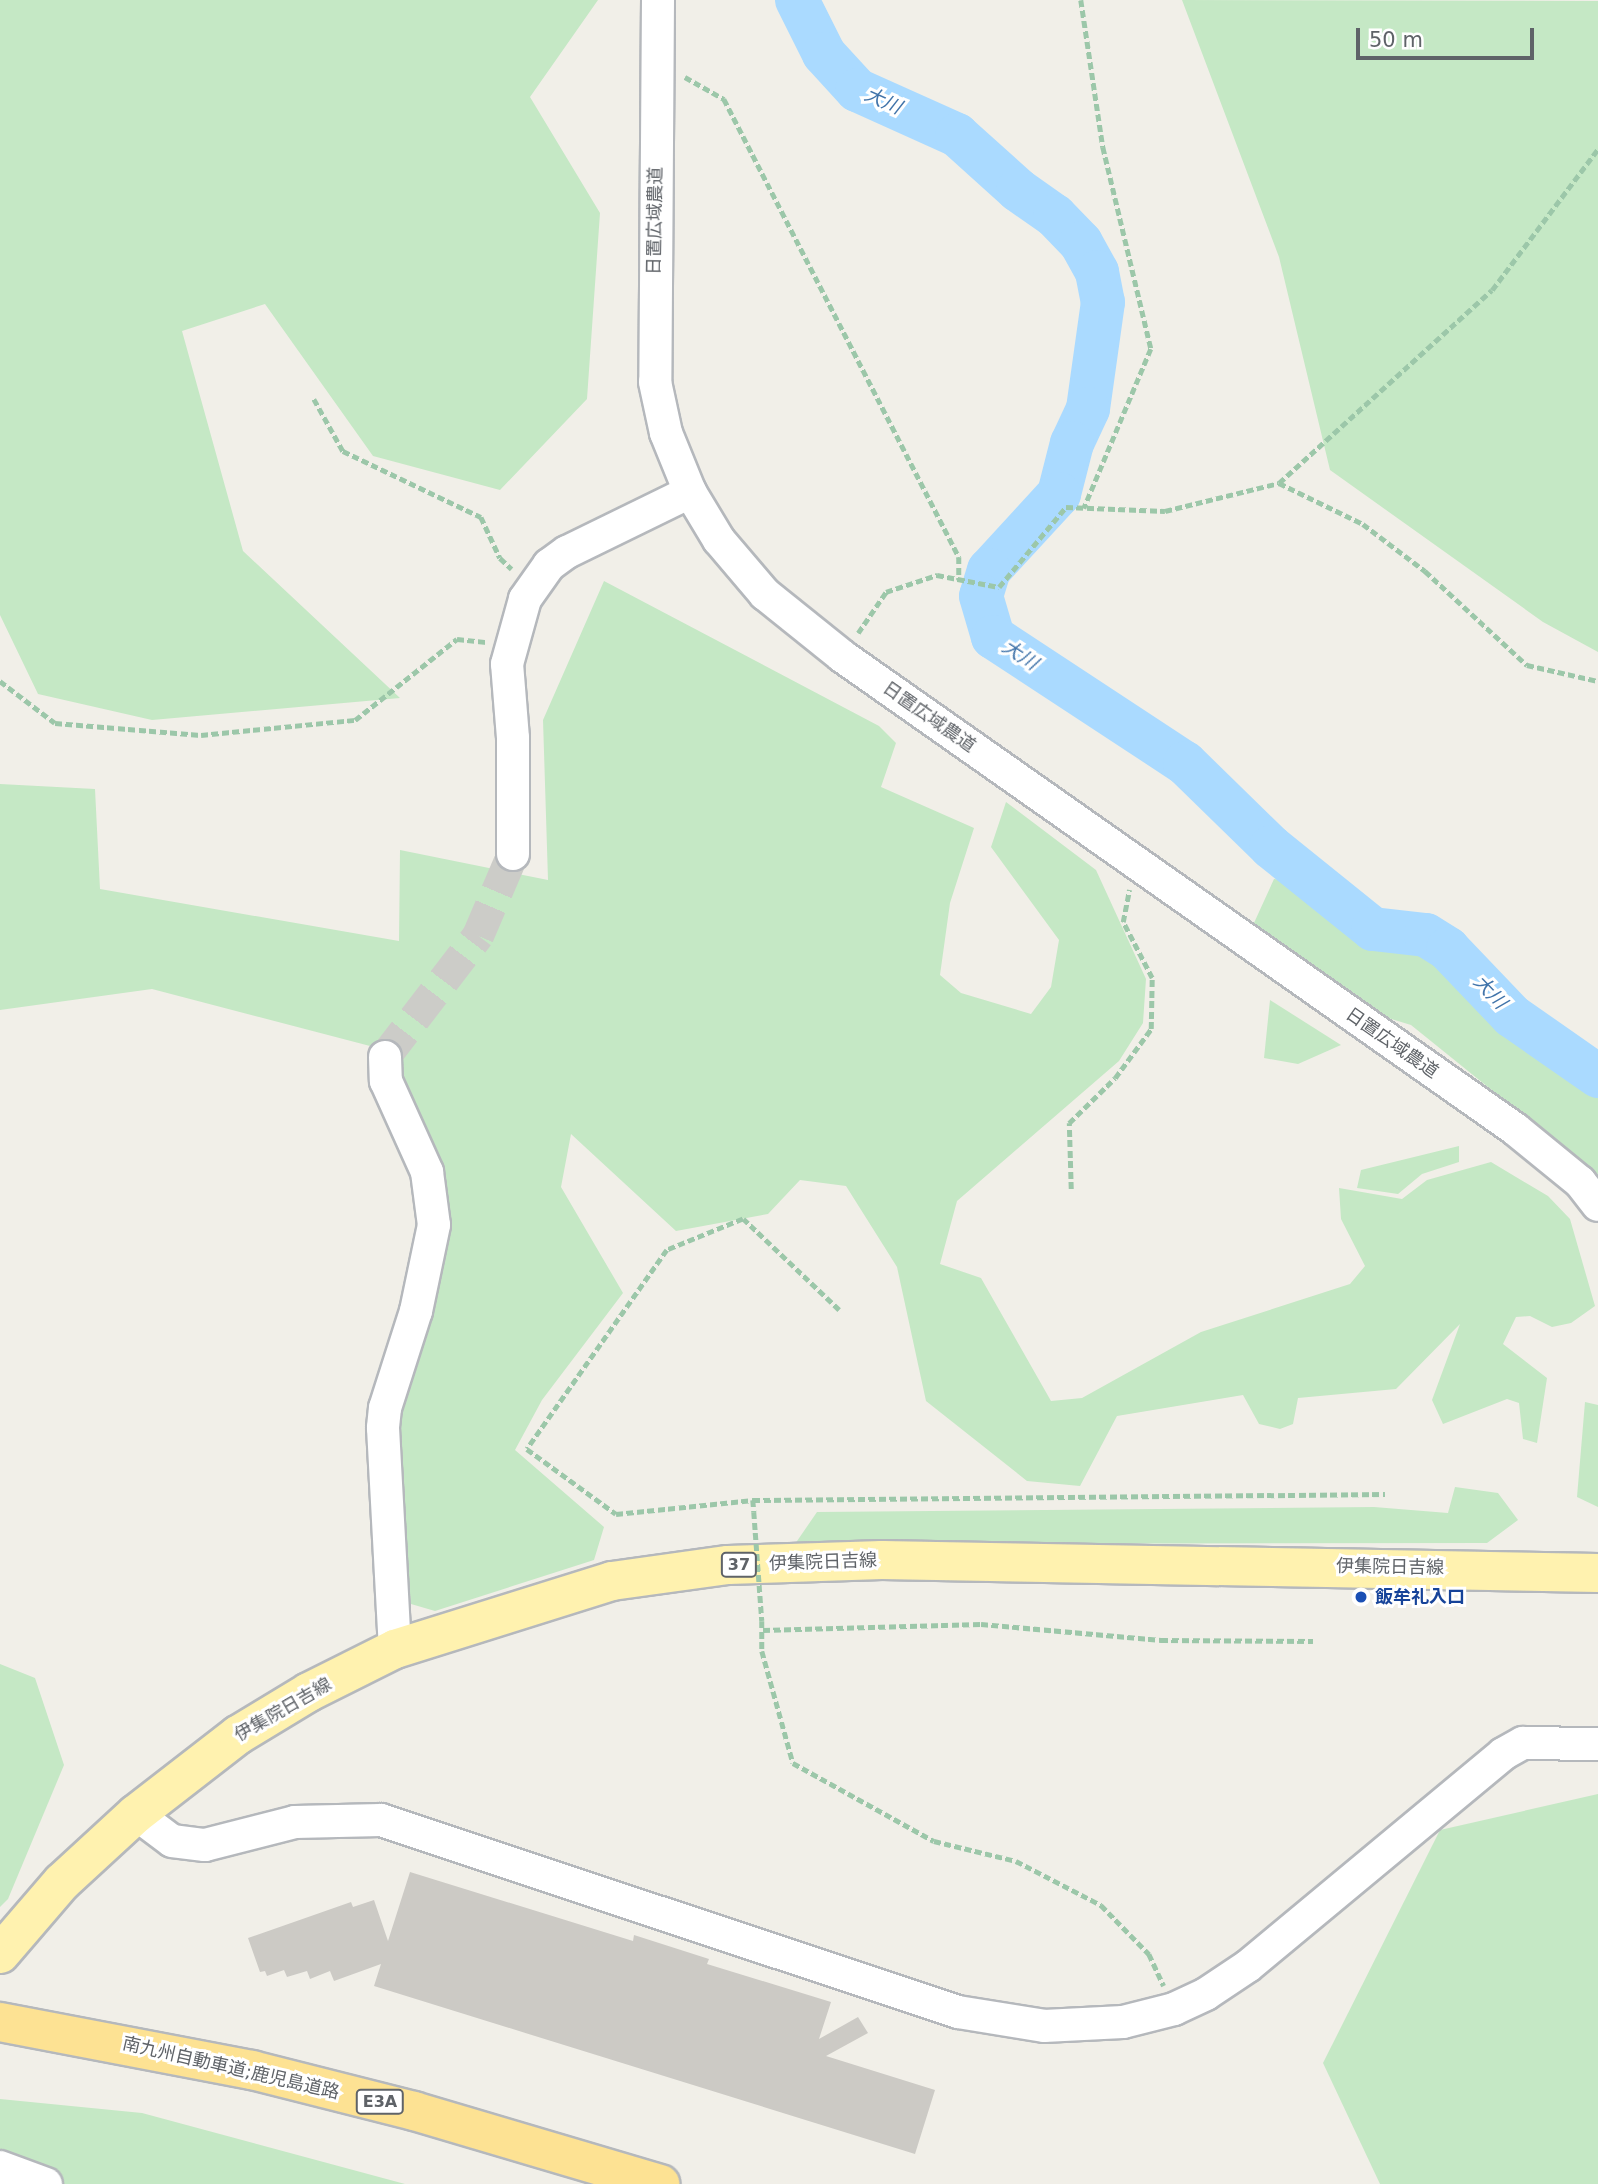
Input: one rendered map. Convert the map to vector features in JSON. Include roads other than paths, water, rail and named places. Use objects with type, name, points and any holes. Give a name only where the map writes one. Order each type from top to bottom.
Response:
[{"type":"highway","name":"南九州自動車道;鹿児島道路","points":[[0,2022],[252,2070],[414,2111],[660,2184]]},
{"type":"main road","name":"伊集院日吉線","points":[[0,1954],[62,1882],[136,1814],[238,1735],[309,1692],[395,1649],[612,1581],[729,1565],[882,1560],[1598,1573]]},
{"type":"street","name":"日置広域農道","points":[[657,0],[655,382],[666,433],[690,492],[719,540],[765,594],[842,656],[1515,1129],[1580,1182],[1598,1205]]},
{"type":"street","points":[[513,854],[509,644],[531,586],[549,565],[567,552],[690,492]]},
{"type":"street","points":[[385,1057],[386,1081],[427,1172],[434,1224],[416,1311],[385,1408],[383,1428],[395,1649]]},
{"type":"street","points":[[136,1814],[172,1841],[205,1845],[295,1822],[381,1821],[958,2012],[1044,2026],[1123,2022],[1174,2009],[1248,1966],[1503,1754],[1523,1743],[1598,1744]]},
{"type":"street","points":[[0,2167],[46,2184]]},
{"type":"waterway","name":"大川","points":[[797,0],[824,54],[857,90],[957,135],[1018,190],[1055,216],[1081,243],[1097,272],[1103,302],[1088,409],[1072,443],[1059,494],[989,570],[981,596],[993,637],[1185,763],[1271,847],[1373,929],[1426,935],[1448,949],[1512,1016],[1598,1076]]},
{"type":"tunnel","points":[[385,1057],[478,936],[513,854]]},
{"type":"place","name":"飯牟礼入口","points":[[1361,1597]]}]
